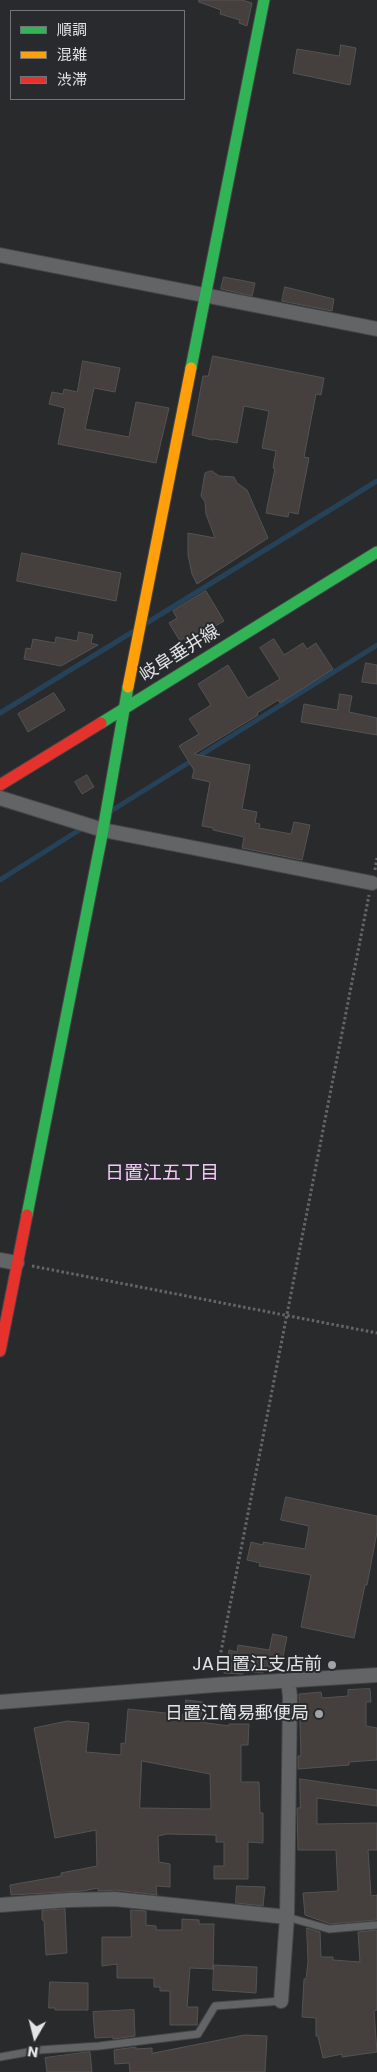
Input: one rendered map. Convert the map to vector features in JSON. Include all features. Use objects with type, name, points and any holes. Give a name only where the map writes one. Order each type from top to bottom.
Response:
[{"type":"street","points":[[0,1351],[264,0]]},
{"type":"street","points":[[0,255],[377,329]]},
{"type":"street","name":"岐阜垂井線","points":[[0,784],[377,552]]},
{"type":"street","points":[[0,798],[103,830],[372,883]]},
{"type":"street","points":[[0,1260],[17,1263]]},
{"type":"street","points":[[0,1702],[215,1685],[377,1675]]},
{"type":"street","points":[[281,2001],[287,1917],[290,1696],[288,1681]]},
{"type":"street","points":[[0,1905],[69,1900],[115,1900],[287,1917]]},
{"type":"lane","points":[[287,1917],[329,1929],[377,1925]]},
{"type":"lane","points":[[0,2057],[39,2050],[99,2046],[198,2034],[215,2006],[281,2001]]},
{"type":"path","points":[[215,1685],[372,883]]},
{"type":"path","points":[[17,1263],[377,1333]]},
{"type":"building","points":[[199,0],[242,0],[252,3],[247,26],[239,23],[240,20],[220,14],[221,10],[199,2]]},
{"type":"building","points":[[341,45],[356,48],[350,85],[293,73],[297,49],[339,56]]},
{"type":"building","points":[[224,277],[255,283],[252,296],[221,289]]},
{"type":"building","points":[[285,287],[334,299],[332,311],[282,301]]},
{"type":"building","points":[[213,356],[324,378],[321,395],[316,394],[304,457],[309,458],[298,514],[289,512],[288,517],[266,513],[275,468],[273,468],[276,451],[262,448],[269,411],[244,406],[237,443],[192,435],[203,376],[208,376]]},
{"type":"building","points":[[83,361],[120,368],[115,392],[94,388],[85,429],[129,437],[136,402],[169,408],[156,463],[58,444],[65,408],[49,404],[52,392],[63,394],[64,389],[77,392]]},
{"type":"building","points":[[212,471],[219,476],[234,477],[237,483],[247,490],[268,538],[197,584],[192,574],[188,555],[188,533],[215,538],[206,514],[205,502],[201,496],[205,473]]},
{"type":"building","points":[[22,553],[121,573],[116,601],[17,581]]},
{"type":"building","points":[[206,591],[224,621],[187,642],[184,638],[180,641],[169,623],[177,618],[173,611]]},
{"type":"building","points":[[79,632],[93,635],[91,643],[98,645],[61,666],[24,659],[26,648],[31,649],[33,639],[55,643],[56,637],[77,641]]},
{"type":"building","points":[[274,639],[284,655],[303,643],[307,649],[316,643],[333,669],[280,703],[278,700],[257,713],[258,715],[194,754],[250,765],[242,809],[257,812],[255,823],[260,824],[259,828],[291,834],[294,822],[310,825],[302,860],[242,848],[244,837],[202,826],[210,782],[192,778],[194,770],[179,746],[199,734],[189,719],[211,705],[198,684],[228,665],[248,698],[280,679],[260,648]]},
{"type":"building","points":[[366,663],[377,665],[377,684],[362,682]]},
{"type":"building","points":[[54,693],[65,710],[28,732],[18,714]]},
{"type":"building","points":[[340,694],[352,696],[349,712],[377,718],[377,735],[301,722],[304,704],[337,710]]},
{"type":"building","points":[[87,775],[94,787],[82,794],[75,782]]},
{"type":"building","points":[[286,1497],[377,1516],[377,1532],[354,1638],[301,1627],[311,1575],[259,1566],[260,1563],[247,1560],[251,1542],[263,1545],[263,1542],[305,1549],[309,1526],[281,1520]]},
{"type":"building","points":[[273,1634],[287,1637],[280,1671],[264,1668],[263,1673],[246,1671],[242,1674],[224,1673],[229,1650],[237,1652],[238,1645],[269,1650]]},
{"type":"building","points":[[370,1689],[371,1702],[366,1702],[366,1726],[377,1728],[377,1760],[349,1762],[349,1765],[298,1769],[298,1756],[301,1756],[299,1694],[321,1692],[322,1698],[348,1696],[348,1690]]},
{"type":"building","points":[[186,1700],[203,1702],[200,1722],[229,1726],[229,1724],[249,1724],[248,1745],[241,1745],[241,1782],[259,1782],[260,1813],[263,1813],[263,1843],[248,1842],[248,1879],[214,1879],[214,1866],[224,1866],[224,1842],[216,1842],[216,1835],[167,1834],[158,1836],[159,1862],[170,1864],[170,1887],[156,1886],[157,1895],[116,1890],[98,1891],[98,1888],[83,1891],[11,1895],[10,1885],[61,1876],[61,1873],[97,1866],[96,1830],[55,1838],[34,1728],[67,1721],[89,1723],[86,1752],[121,1755],[121,1743],[125,1744],[128,1709],[184,1715]],"holes":[[[142,1761],[210,1774],[211,1809],[140,1808]]]},
{"type":"building","points":[[300,1779],[377,1790],[377,1806],[317,1798],[317,1824],[377,1823],[377,1850],[368,1850],[371,1896],[377,1895],[377,1920],[330,1924],[305,1915],[303,1893],[338,1891],[336,1850],[298,1850],[297,1808],[300,1808]]},
{"type":"building","points":[[237,1886],[265,1887],[263,1906],[236,1903]]},
{"type":"building","points":[[65,1909],[67,1953],[46,1955],[42,1911]]},
{"type":"building","points":[[131,1910],[146,1911],[146,1925],[156,1926],[156,1930],[182,1930],[182,1919],[199,1920],[199,1924],[214,1924],[213,1969],[190,1968],[187,2007],[198,2007],[197,2025],[170,2025],[170,1991],[160,1991],[160,1987],[154,1987],[154,1978],[117,1978],[117,1964],[102,1966],[102,1937],[131,1937]]},
{"type":"building","points":[[307,1928],[320,1932],[321,1957],[333,1957],[333,1960],[360,1962],[358,1932],[377,1930],[377,2010],[374,2011],[377,2052],[342,2057],[342,2054],[323,2058],[318,2036],[316,2036],[316,2018],[302,2017],[304,1979],[306,1979],[308,1962]]},
{"type":"building","points":[[214,1965],[257,1967],[256,1993],[213,1990]]},
{"type":"building","points":[[50,1982],[88,1983],[88,2010],[55,2010],[55,2008],[49,2008]]},
{"type":"building","points":[[134,2010],[135,2036],[113,2039],[113,2037],[95,2038],[93,2012]]},
{"type":"building","points":[[245,2035],[267,2036],[265,2072],[130,2072],[129,2063],[115,2064],[114,2050],[136,2047],[136,2049],[152,2048],[152,2053]]},
{"type":"building","points":[[90,2052],[92,2072],[47,2072],[45,2058]]},
{"type":"waterway","points":[[145,624],[377,481]]},
{"type":"waterway","points":[[0,713],[134,631]]},
{"type":"waterway","points":[[111,811],[377,645]]},
{"type":"waterway","points":[[0,880],[84,827]]},
{"type":"traffic: fast","points":[[191,368],[264,0]]},
{"type":"traffic: fast","points":[[101,723],[377,552]]},
{"type":"traffic: fast","points":[[27,1215],[103,830],[128,687]]},
{"type":"traffic: slow","points":[[128,687],[191,368]]},
{"type":"traffic: jam","points":[[0,785],[101,723]]},
{"type":"traffic: jam","points":[[0,1351],[27,1215]]},
{"type":"place","name":"JA日置江支店前","points":[[332,1665]]},
{"type":"place","name":"日置江簡易郵便局","points":[[319,1714]]},
{"type":"district","name":"日置江五丁目","points":[[162,1174]]}]
